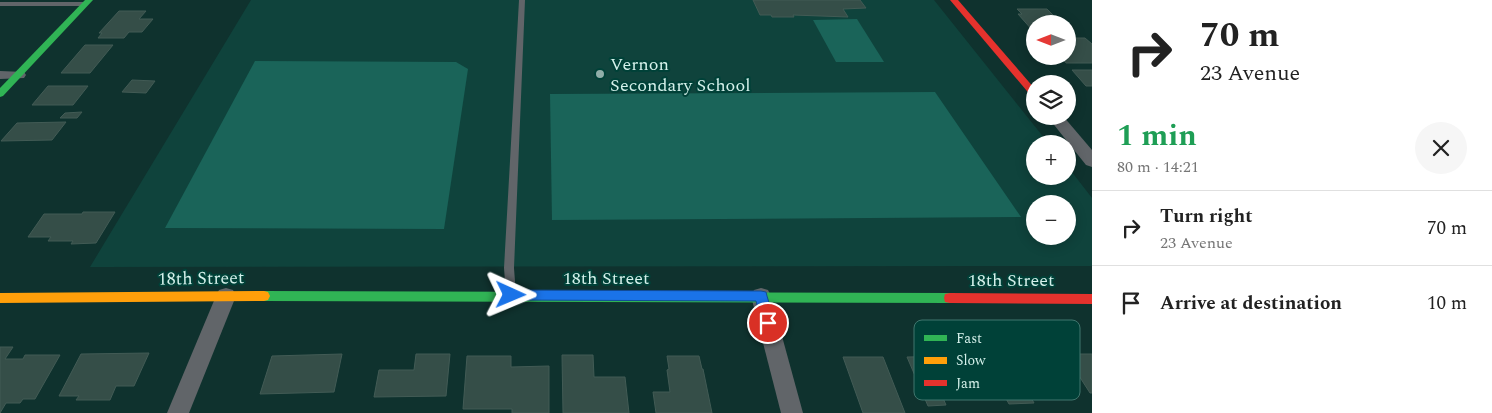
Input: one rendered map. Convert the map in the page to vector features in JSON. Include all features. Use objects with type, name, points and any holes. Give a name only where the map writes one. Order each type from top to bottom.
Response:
[{"type":"street","points":[[954,0],[1026,84]]},
{"type":"street","points":[[0,94],[87,2]]},
{"type":"street","points":[[0,75],[19,75]]},
{"type":"street","points":[[1062,125],[1092,161]]},
{"type":"street","name":"18th Street","points":[[0,298],[511,295],[1092,299]]},
{"type":"street","points":[[178,413],[226,296]]},
{"type":"street","points":[[761,296],[792,413]]},
{"type":"lane","points":[[511,295],[509,268],[522,0]]},
{"type":"lane","points":[[0,4],[87,2]]},
{"type":"shaded area","name":"Vernon Secondary School","points":[[251,0],[934,0],[1026,115],[1026,125],[1034,125],[1042,135],[1026,135],[1026,185],[1076,185],[1076,177],[1092,198],[1092,266],[90,267]]},
{"type":"shaded area","points":[[857,19],[884,62],[836,62],[813,20]]},
{"type":"shaded area","points":[[255,61],[456,62],[468,69],[444,229],[165,228]]},
{"type":"shaded area","points":[[935,92],[1021,217],[552,220],[550,94]]},
{"type":"building","name":"Vernon Secondary School","points":[[753,0],[860,0],[866,8],[843,9],[848,17],[793,15],[794,17],[772,17],[771,15],[760,15]]},
{"type":"building","points":[[1017,9],[1047,9],[1053,15],[1026,15],[1026,23],[1018,14],[1022,14]]},
{"type":"building","points":[[119,11],[146,11],[139,19],[153,19],[142,32],[129,32],[124,38],[98,38],[102,33],[99,33]]},
{"type":"building","points":[[1076,38],[1085,38],[1092,44],[1092,63],[1076,63]]},
{"type":"building","points":[[85,45],[113,45],[90,73],[61,73]]},
{"type":"building","points":[[1072,70],[1092,70],[1092,86],[1086,86]]},
{"type":"building","points":[[132,80],[155,81],[146,93],[122,92]]},
{"type":"building","points":[[48,86],[88,86],[73,105],[32,105]]},
{"type":"building","points":[[82,112],[77,118],[60,118],[65,113]]},
{"type":"building","points":[[66,122],[52,140],[1,141],[17,123]]},
{"type":"building","points":[[83,212],[115,212],[96,243],[71,244],[73,241],[48,241],[51,237],[28,237],[44,214],[82,214]]},
{"type":"building","points":[[0,347],[13,347],[5,359],[23,359],[25,355],[60,355],[35,399],[23,399],[20,403],[6,403],[0,413]]},
{"type":"building","points":[[149,353],[134,386],[116,386],[110,400],[76,400],[79,396],[59,396],[81,354]]},
{"type":"building","points":[[342,354],[334,392],[260,394],[272,356]]},
{"type":"building","points":[[416,354],[450,354],[446,396],[374,397],[379,370],[414,370]]},
{"type":"building","points":[[1080,354],[1092,354],[1092,393],[1090,393],[1080,377]]},
{"type":"building","points":[[562,355],[593,355],[594,377],[625,377],[629,413],[563,413]]},
{"type":"building","points":[[467,356],[511,356],[511,367],[549,366],[549,413],[512,413],[512,409],[463,409]]},
{"type":"building","points":[[667,356],[699,356],[712,413],[656,413],[653,392],[670,392]]},
{"type":"building","points":[[843,357],[883,357],[905,413],[863,413]]},
{"type":"building","points":[[907,357],[914,357],[914,373]]},
{"type":"building","points":[[925,400],[944,400],[946,405],[928,406]]},
{"type":"building","points":[[1007,400],[1032,400],[1034,403],[1009,404]]},
{"type":"traffic: fast","points":[[0,94],[89,0]]},
{"type":"traffic: fast","points":[[264,296],[950,298]]},
{"type":"traffic: slow","points":[[0,298],[264,296]]},
{"type":"traffic: jam","points":[[954,0],[1026,84]]},
{"type":"traffic: jam","points":[[950,298],[1092,299]]},
{"type":"place","name":"Vernon Secondary School","points":[[600,74]]},
{"type":"route","points":[[511,295],[761,296],[768,323]]}]
